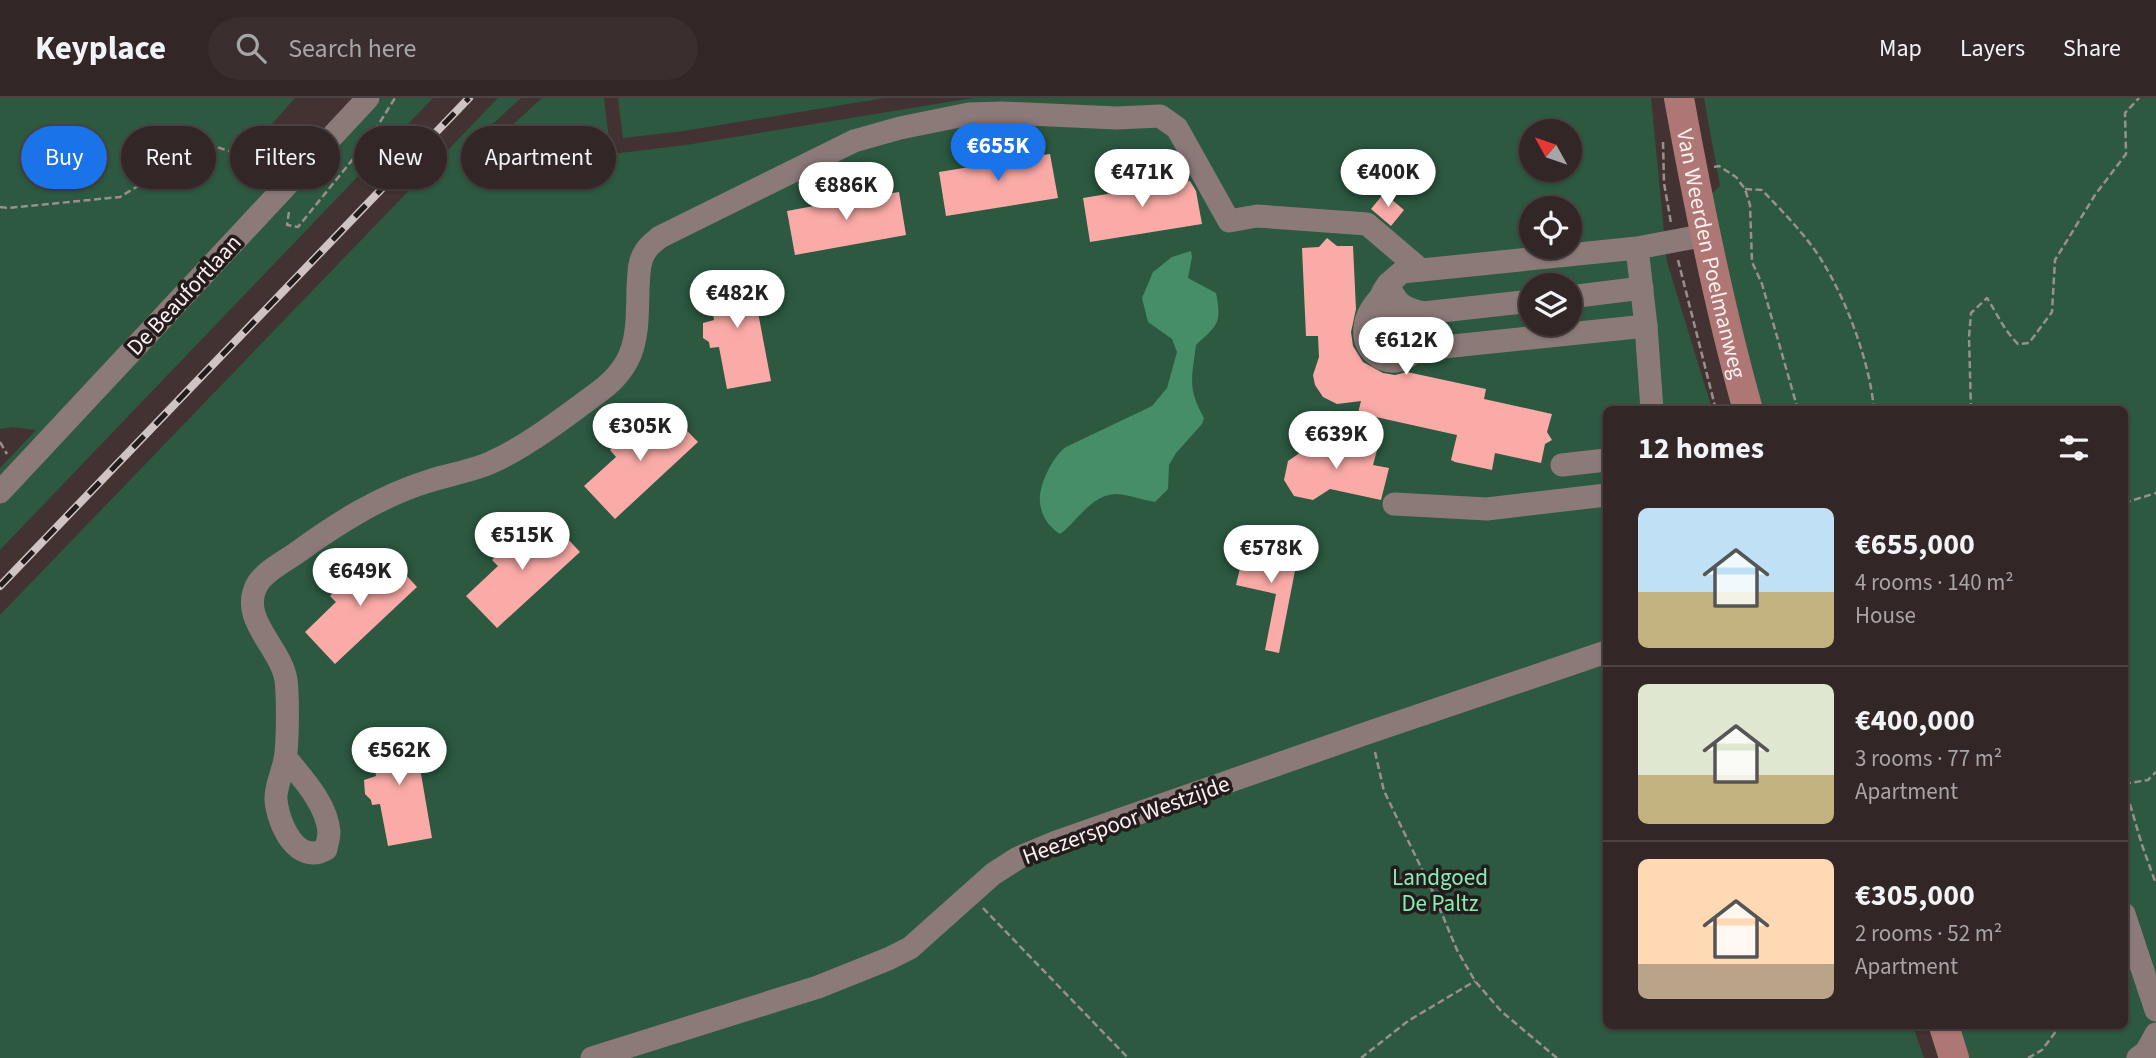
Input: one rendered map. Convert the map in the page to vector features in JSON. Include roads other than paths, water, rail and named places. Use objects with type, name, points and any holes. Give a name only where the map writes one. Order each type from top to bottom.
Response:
[{"type":"main road","name":"Van Weerden Poelmanweg","points":[[1679,98],[1732,353],[1747,406]]},
{"type":"main road","points":[[1945,1029],[1954,1058]]},
{"type":"street","name":"De Beaufortlaan","points":[[0,492],[307,160],[368,98]]},
{"type":"street","points":[[286,758],[286,678],[255,620],[251,601],[258,582],[347,518],[386,497],[429,480],[492,462],[513,451],[601,390],[621,373],[633,351],[637,332],[639,270],[645,252],[660,237],[854,141],[900,128],[969,114],[1117,118],[1160,116],[1177,128],[1229,221],[1257,216],[1367,224],[1420,270]]},
{"type":"street","points":[[1417,346],[1412,356],[1392,362],[1378,356],[1363,337],[1369,312],[1402,272],[1637,248],[1706,235]]},
{"type":"street","points":[[1637,248],[1652,406]]},
{"type":"street","points":[[1582,295],[1642,288]]},
{"type":"street","points":[[1385,290],[1410,310],[1423,313],[1519,302]]},
{"type":"street","points":[[1385,290],[1382,306],[1417,346],[1424,349],[1646,326]]},
{"type":"street","points":[[1562,465],[1603,460]]},
{"type":"street","points":[[1394,504],[1487,509],[1603,495]]},
{"type":"street","name":"Heezerspoor Westzijde","points":[[592,1058],[818,987],[888,959],[910,948],[993,874],[1018,858],[1056,842],[1603,654]]},
{"type":"street","points":[[2128,926],[2156,1010]]},
{"type":"street","points":[[2138,1058],[2147,1052],[2156,1034]]},
{"type":"railway","points":[[0,586],[469,98]]},
{"type":"park label","name":"Landgoed De Paltz","points":[[1440,890]]}]
